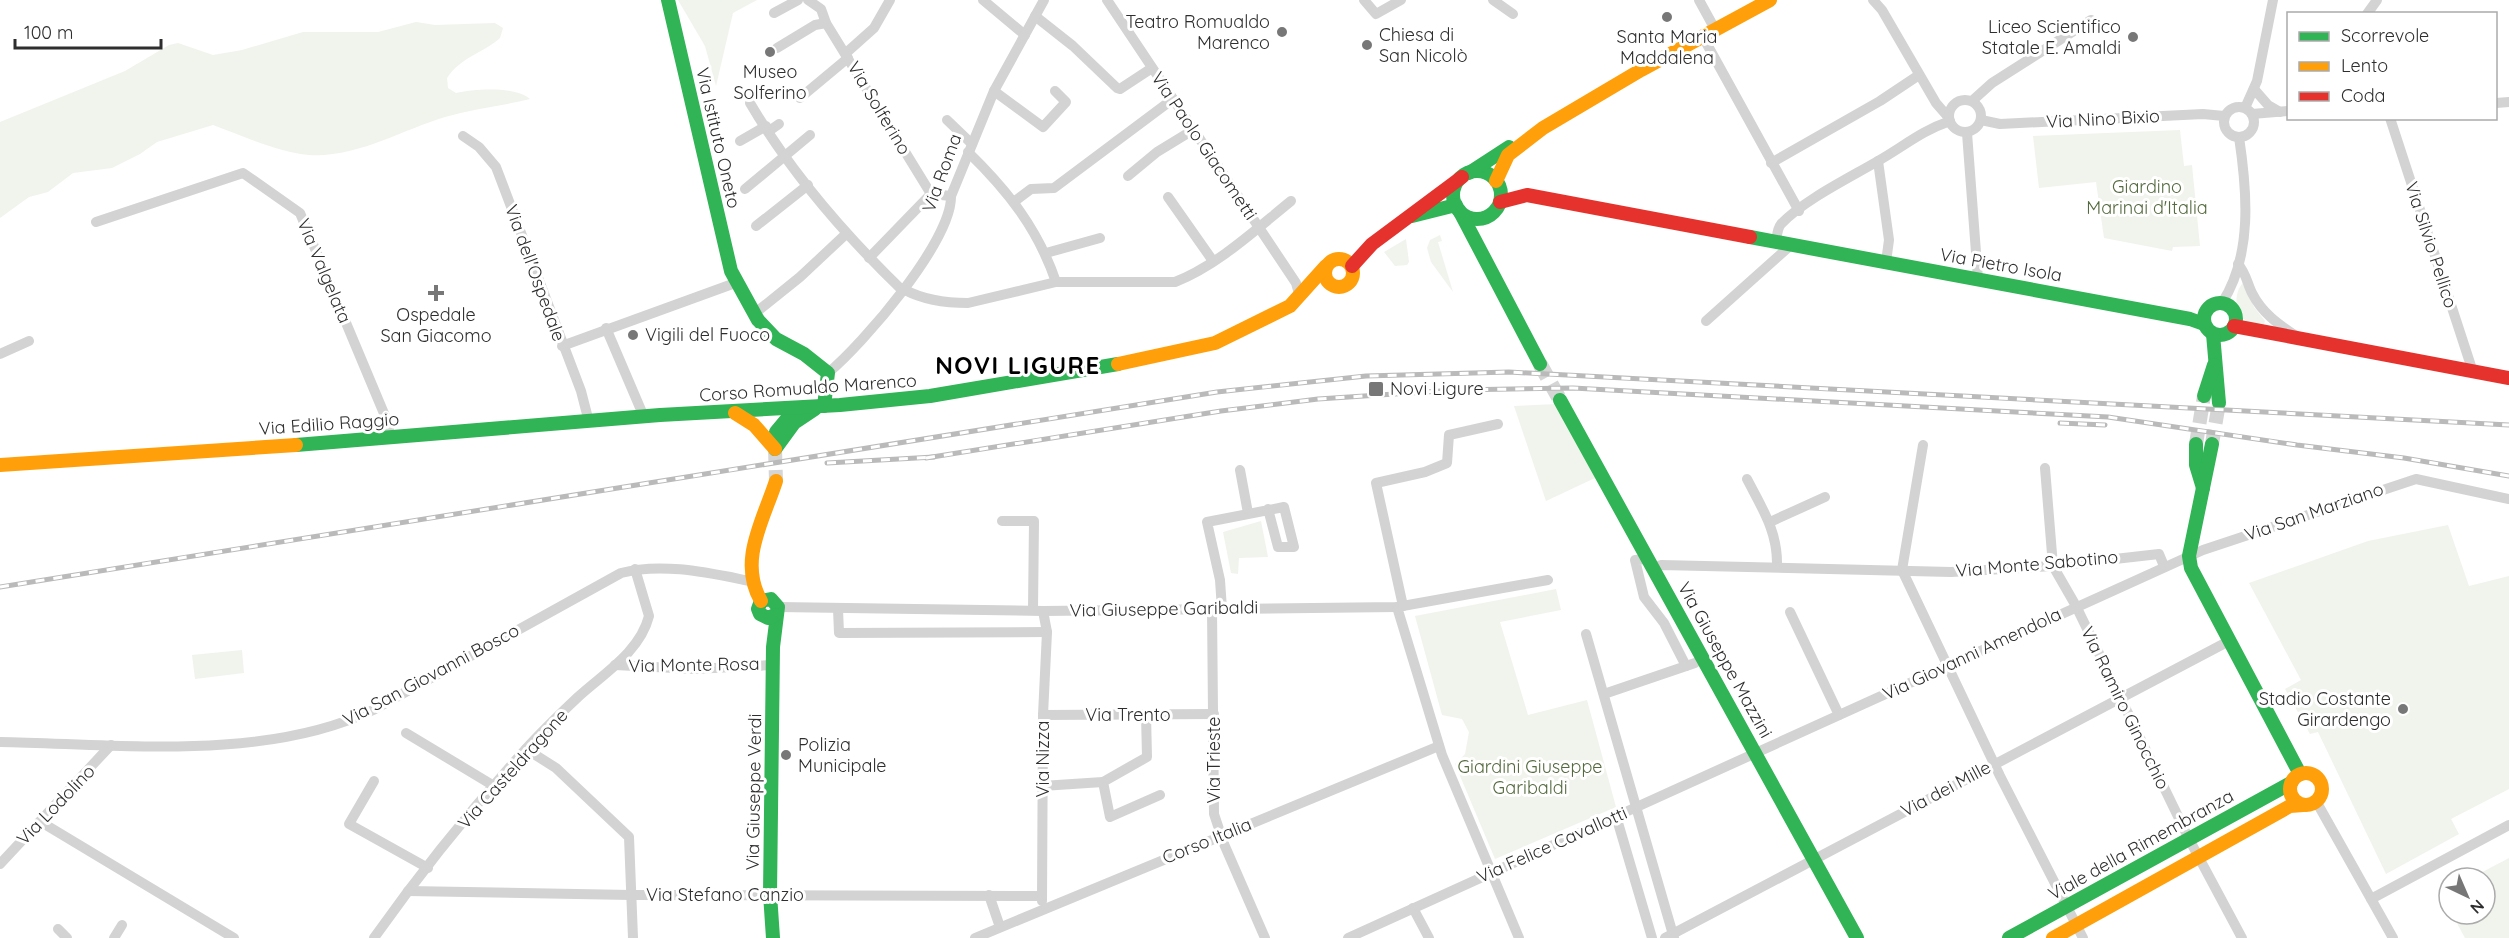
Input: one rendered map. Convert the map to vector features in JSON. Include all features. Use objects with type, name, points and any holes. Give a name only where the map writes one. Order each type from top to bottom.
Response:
[{"type":"main road","name":"Via Istituto Oneto","points":[[668,0],[728,260],[754,314],[776,339],[804,354],[828,373]]},
{"type":"main road","points":[[1346,262],[1353,276],[1349,283],[1340,287],[1331,285],[1325,276],[1326,266],[1332,260],[1346,262],[1465,175],[1641,69],[1770,0]]},
{"type":"main road","points":[[1496,181],[1508,155],[1543,128]]},
{"type":"main road","points":[[1458,207],[1467,216],[1482,218],[1493,212],[1500,202],[1501,191],[1496,181],[1486,173],[1465,175]]},
{"type":"main road","points":[[1465,175],[1454,192],[1458,207],[1540,364]]},
{"type":"main road","name":"Via Pietro Isola","points":[[1500,202],[1527,195],[2190,319],[2209,329]]},
{"type":"main road","points":[[1407,218],[1458,207]]},
{"type":"main road","points":[[1478,248],[1477,232],[1482,218]]},
{"type":"main road","name":"Corso Romualdo Marenco","points":[[660,415],[735,413],[930,396],[1188,351],[1224,339],[1290,306],[1326,266]]},
{"type":"main road","name":"Corso Romualdo Marenco","points":[[1299,294],[1331,285]]},
{"type":"main road","points":[[2209,329],[2225,334],[2234,326],[2236,320],[2233,309],[2222,303],[2207,308],[2209,329],[2214,364],[2219,378],[2219,403]]},
{"type":"main road","points":[[2234,326],[2509,378]]},
{"type":"main road","points":[[2204,396],[2214,364]]},
{"type":"main road","points":[[775,449],[794,423],[807,412],[824,406],[828,373]]},
{"type":"main road","name":"Via Giuseppe Mazzini","points":[[1560,400],[1645,562],[1756,752],[1857,938]]},
{"type":"main road","points":[[775,449],[776,432],[796,408]]},
{"type":"main road","points":[[735,413],[754,425],[775,449]]},
{"type":"main road","name":"Via Edilio Raggio","points":[[0,465],[390,438],[660,415]]},
{"type":"main road","points":[[2196,444],[2196,465],[2203,490]]},
{"type":"main road","points":[[2212,444],[2189,556],[2198,582],[2296,779],[2292,796],[2309,803]]},
{"type":"main road","points":[[746,580],[751,556],[776,481]]},
{"type":"main road","name":"Via Giuseppe Verdi","points":[[746,580],[761,602],[759,612],[773,613],[770,894],[773,938]]},
{"type":"main road","points":[[2053,938],[2290,806],[2309,803],[2322,788],[2318,778],[2310,774],[2296,779]]},
{"type":"main road","name":"Viale della Rimembranza","points":[[2009,938],[2296,779]]},
{"type":"street","points":[[774,13],[798,0]]},
{"type":"street","name":"Via Solferino","points":[[808,0],[821,9],[826,23],[931,194]]},
{"type":"street","points":[[800,98],[874,28],[891,0]]},
{"type":"street","points":[[983,0],[1025,35]]},
{"type":"street","name":"Via Roma","points":[[828,373],[849,355],[904,291],[950,212],[951,196],[994,91],[1044,0]]},
{"type":"street","name":"Via Paolo Giacometti","points":[[1107,0],[1296,283],[1299,294]]},
{"type":"street","points":[[1364,0],[1376,14],[1401,0]]},
{"type":"street","points":[[1493,0],[1513,14]]},
{"type":"street","points":[[1699,0],[1707,11],[1710,34],[1771,163],[1799,211]]},
{"type":"street","points":[[1776,242],[1780,225],[1854,172],[1878,161],[1925,130],[1949,119],[1954,105],[1962,100],[1972,101],[1978,107],[1981,120],[1976,129],[1967,133],[1958,131],[1949,119],[1919,75],[1882,10],[1873,0]]},
{"type":"street","points":[[2273,0],[2248,111],[2252,129],[2239,137],[2230,135],[2225,129],[2224,116],[2233,108],[2248,111],[2284,112]]},
{"type":"street","points":[[1035,16],[1070,43],[1120,90],[1152,68]]},
{"type":"street","points":[[1972,101],[1992,83],[2091,20]]},
{"type":"street","points":[[777,48],[815,25],[826,23]]},
{"type":"street","points":[[1771,163],[1880,101],[1919,75]]},
{"type":"street","points":[[2254,89],[2268,105],[2284,112]]},
{"type":"street","points":[[994,91],[1043,127],[1066,102],[1055,91]]},
{"type":"street","points":[[1015,201],[1031,189],[1054,188],[1173,99]]},
{"type":"street","points":[[750,103],[785,156],[846,234],[904,291],[940,302],[968,303],[1056,282],[1175,282],[1193,275],[1291,201]]},
{"type":"street","name":"Via Nino Bixio","points":[[1981,120],[2000,124],[2203,114],[2224,116]]},
{"type":"street","points":[[947,120],[1015,201],[1046,253],[1056,282]]},
{"type":"street","name":"Via Silvio Pellico","points":[[2391,120],[2473,372]]},
{"type":"street","points":[[740,141],[779,124]]},
{"type":"street","points":[[1128,176],[1157,152],[1193,130]]},
{"type":"street","points":[[1967,133],[1978,279]]},
{"type":"street","points":[[745,189],[810,135]]},
{"type":"street","name":"Via dell'Ospedale","points":[[463,136],[479,147],[496,167],[581,391],[589,422]]},
{"type":"street","points":[[2222,303],[2238,264],[2242,245],[2245,187],[2239,137]]},
{"type":"street","points":[[1878,161],[1888,240],[1886,262]]},
{"type":"street","name":"Via Valgelata","points":[[96,222],[243,173],[300,213],[388,423],[390,438]]},
{"type":"street","points":[[756,226],[808,185]]},
{"type":"street","points":[[869,258],[931,194],[951,196]]},
{"type":"street","points":[[1168,197],[1213,261]]},
{"type":"street","points":[[754,314],[846,234]]},
{"type":"street","points":[[1046,253],[1100,238]]},
{"type":"street","points":[[1706,321],[1791,245]]},
{"type":"street","points":[[2238,264],[2245,272],[2261,308],[2274,322],[2298,338]]},
{"type":"street","points":[[562,346],[606,328],[738,282]]},
{"type":"street","points":[[606,328],[644,417]]},
{"type":"street","points":[[0,354],[29,341]]},
{"type":"street","points":[[1498,424],[1449,435],[1447,463],[1435,469],[1376,483],[1400,606],[1439,746],[1519,938]]},
{"type":"street","points":[[1923,445],[1902,570],[1946,666],[2083,938]]},
{"type":"street","name":"Via Ramiro Ginocchio","points":[[2044,468],[2053,566],[2076,606],[2198,857],[2242,938]]},
{"type":"street","points":[[1240,470],[1248,513],[1268,509]]},
{"type":"street","points":[[1747,479],[1770,522],[1778,545],[1777,566]]},
{"type":"street","name":"Via San Marziano","points":[[2189,556],[2416,479],[2509,499]]},
{"type":"street","points":[[1770,522],[1825,497]]},
{"type":"street","name":"Via Trieste","points":[[1248,513],[1207,522],[1220,580],[1214,714],[1214,814],[1220,835],[1265,938]]},
{"type":"street","name":"Via Nizza","points":[[1002,521],[1034,521],[1038,610],[1047,632],[1043,716],[1042,909]]},
{"type":"street","name":"Via Monte Sabotino","points":[[1645,562],[1661,565],[1951,572],[2053,566],[2159,554],[2164,566]]},
{"type":"street","name":"Via Giovanni Amendola","points":[[1756,752],[2189,556]]},
{"type":"street","points":[[1604,694],[1691,664],[1664,622],[1644,597],[1645,562]]},
{"type":"street","name":"Via San Giovanni Bosco","points":[[0,742],[152,746],[263,740],[349,722],[621,573],[635,569],[676,570],[746,580]]},
{"type":"street","name":"Via Casteldragone","points":[[374,938],[408,891],[526,749],[579,696],[615,666],[637,639],[649,616],[635,569]]},
{"type":"street","name":"Via Giuseppe Garibaldi","points":[[773,613],[838,609],[1038,610],[1400,606],[1548,580]]},
{"type":"street","points":[[838,609],[839,633],[1047,632]]},
{"type":"street","points":[[1790,612],[1839,715]]},
{"type":"street","points":[[1586,634],[1671,936]]},
{"type":"street","name":"Via dei Mille","points":[[1671,936],[2229,641]]},
{"type":"street","name":"Via Monte Rosa","points":[[615,666],[694,669],[773,665]]},
{"type":"street","name":"Via Trento","points":[[1043,716],[1214,714]]},
{"type":"street","points":[[1042,786],[1103,782],[1148,757],[1146,715]]},
{"type":"street","points":[[406,733],[494,786]]},
{"type":"street","name":"Via Lodolino","points":[[0,864],[111,745]]},
{"type":"street","name":"Corso Italia","points":[[975,938],[1439,746]]},
{"type":"street","points":[[526,749],[556,768],[629,837],[633,938]]},
{"type":"street","name":"Via Felice Cavallotti","points":[[1347,938],[1756,752]]},
{"type":"street","points":[[374,781],[349,824],[428,868]]},
{"type":"street","points":[[1103,782],[1110,817],[1160,795]]},
{"type":"street","points":[[2309,803],[2371,899],[2392,938]]},
{"type":"street","points":[[1616,816],[1652,938]]},
{"type":"street","points":[[41,822],[234,938]]},
{"type":"street","points":[[2371,899],[2509,825]]},
{"type":"street","name":"Via Stefano Canzio","points":[[408,891],[631,895],[1042,896]]},
{"type":"street","points":[[989,895],[1000,927]]},
{"type":"street","points":[[1413,908],[1429,938]]},
{"type":"street","points":[[114,938],[122,925]]},
{"type":"street","points":[[58,928],[66,938]]},
{"type":"green space","points":[[678,0],[757,0],[733,13],[716,86],[705,46]]},
{"type":"green space","points":[[416,22],[435,25],[495,23],[503,28],[500,38],[465,60],[453,71],[447,78],[448,88],[456,93],[473,90],[505,90],[530,99],[445,117],[361,148],[327,155],[285,151],[213,125],[157,142],[140,154],[112,168],[73,173],[48,192],[29,197],[0,218],[0,122],[125,71],[169,45],[178,43],[213,55],[242,50],[303,32],[378,32]]},
{"type":"green space","name":"Giardino Marinai d'Italia","points":[[2180,130],[2184,166],[2192,165],[2200,246],[2173,247],[2172,251],[2104,238],[2096,182],[2039,188],[2033,136]]},
{"type":"green space","points":[[1440,235],[1442,241],[1438,242],[1453,292],[1431,262],[1427,248],[1430,240]]},
{"type":"green space","points":[[1406,239],[1409,262],[1407,265],[1395,266],[1384,252]]},
{"type":"green space","points":[[2244,282],[2254,307],[2265,321],[2263,327],[2246,321],[2238,311],[2236,300],[2238,290]]},
{"type":"green space","points":[[1557,404],[1595,478],[1546,501],[1514,406]]},
{"type":"green space","points":[[1261,521],[1268,557],[1239,558],[1238,574],[1231,573],[1223,532]]},
{"type":"green space","name":"Stadio Costante Girardengo","points":[[2448,525],[2469,586],[2509,576],[2509,789],[2451,819],[2459,834],[2386,874],[2318,732],[2310,734],[2285,689],[2301,680],[2249,583],[2368,541]]},
{"type":"green space","name":"Giardini Giuseppe Garibaldi","points":[[1556,589],[1561,610],[1500,622],[1528,715],[1587,700],[1616,807],[1495,859],[1455,764],[1465,754],[1469,732],[1462,719],[1442,715],[1415,616]]},
{"type":"green space","points":[[242,650],[244,673],[195,679],[192,655]]},
{"type":"green space","points":[[2509,858],[2509,938],[2465,938],[2458,926],[2497,926],[2497,866],[2494,866]]},
{"type":"tunnel","points":[[1540,364],[1560,400]]},
{"type":"tunnel","points":[[2196,444],[2204,396]]},
{"type":"tunnel","points":[[2212,444],[2219,403]]},
{"type":"tunnel","points":[[775,449],[776,481]]},
{"type":"railway","points":[[0,587],[1217,392],[1366,376],[1509,372],[2509,425]]},
{"type":"railway","points":[[926,458],[1221,411],[1318,399],[1456,390],[1573,388],[2108,417],[2297,445],[2404,458],[2509,476]]},
{"type":"railway","points":[[2060,423],[2105,425]]},
{"type":"railway","points":[[827,463],[934,457]]},
{"type":"traffic: fast","points":[[668,0],[731,271],[758,320],[776,339],[804,354],[828,373],[824,406]]},
{"type":"traffic: fast","points":[[1469,173],[1509,147]]},
{"type":"traffic: fast","points":[[1477,171],[1494,178],[1501,195],[1494,212],[1477,219],[1460,212],[1453,195],[1460,178],[1477,171]]},
{"type":"traffic: fast","points":[[1412,216],[1456,205]]},
{"type":"traffic: fast","points":[[1459,210],[1540,364]]},
{"type":"traffic: fast","points":[[1750,237],[2190,319],[2204,324]]},
{"type":"traffic: fast","points":[[2220,303],[2231,308],[2236,319],[2231,330],[2220,335],[2209,330],[2204,319],[2209,308],[2220,303]]},
{"type":"traffic: fast","points":[[2213,334],[2219,403]]},
{"type":"traffic: fast","points":[[296,445],[660,415],[840,405],[930,396],[1118,364]]},
{"type":"traffic: fast","points":[[2204,396],[2214,365]]},
{"type":"traffic: fast","points":[[1560,400],[1857,938]]},
{"type":"traffic: fast","points":[[796,408],[776,432],[775,449],[794,423],[815,409]]},
{"type":"traffic: fast","points":[[2196,444],[2196,465],[2203,488]]},
{"type":"traffic: fast","points":[[2212,444],[2189,556],[2191,568],[2300,774]]},
{"type":"traffic: fast","points":[[761,601],[771,599],[778,607],[773,647],[770,894],[773,938]]},
{"type":"traffic: fast","points":[[761,601],[758,609],[760,614],[768,618],[775,615]]},
{"type":"traffic: fast","points":[[2009,938],[2291,783]]},
{"type":"traffic: slow","points":[[1496,181],[1508,155],[1543,128],[1641,70],[1770,0]]},
{"type":"traffic: slow","points":[[1339,259],[1349,263],[1353,273],[1349,283],[1339,287],[1329,283],[1325,273],[1329,263],[1339,259]]},
{"type":"traffic: slow","points":[[1118,364],[1215,343],[1290,306],[1326,266]]},
{"type":"traffic: slow","points":[[735,413],[754,425],[775,449]]},
{"type":"traffic: slow","points":[[0,465],[296,445]]},
{"type":"traffic: slow","points":[[761,601],[755,586],[752,556],[759,526],[776,481]]},
{"type":"traffic: slow","points":[[2306,773],[2317,778],[2322,789],[2317,800],[2306,805],[2295,800],[2290,789],[2295,778],[2306,773]]},
{"type":"traffic: slow","points":[[2053,938],[2290,806],[2303,805]]},
{"type":"traffic: jam","points":[[1352,266],[1372,244],[1462,177]]},
{"type":"traffic: jam","points":[[1500,202],[1527,195],[1750,237]]},
{"type":"traffic: jam","points":[[2234,326],[2509,378]]},
{"type":"place","name":"Santa Maria Maddalena","points":[[1667,17]]},
{"type":"place","name":"Teatro Romualdo Marenco","points":[[1282,32]]},
{"type":"place","name":"Liceo Scientifico Statale E. Amaldi","points":[[2133,37]]},
{"type":"place","name":"Chiesa di San Nicolò","points":[[1367,45]]},
{"type":"place","name":"Museo Solferino","points":[[770,52]]},
{"type":"place","name":"Ospedale San Giacomo","points":[[436,293]]},
{"type":"place","name":"Vigili del Fuoco","points":[[633,335]]},
{"type":"place","name":"Novi Ligure","points":[[1376,389]]},
{"type":"place","name":"Stadio Costante Girardengo","points":[[2403,709]]},
{"type":"place","name":"Polizia Municipale","points":[[786,755]]},
{"type":"district","name":"NOVI LIGURE","points":[[1018,366]]}]
